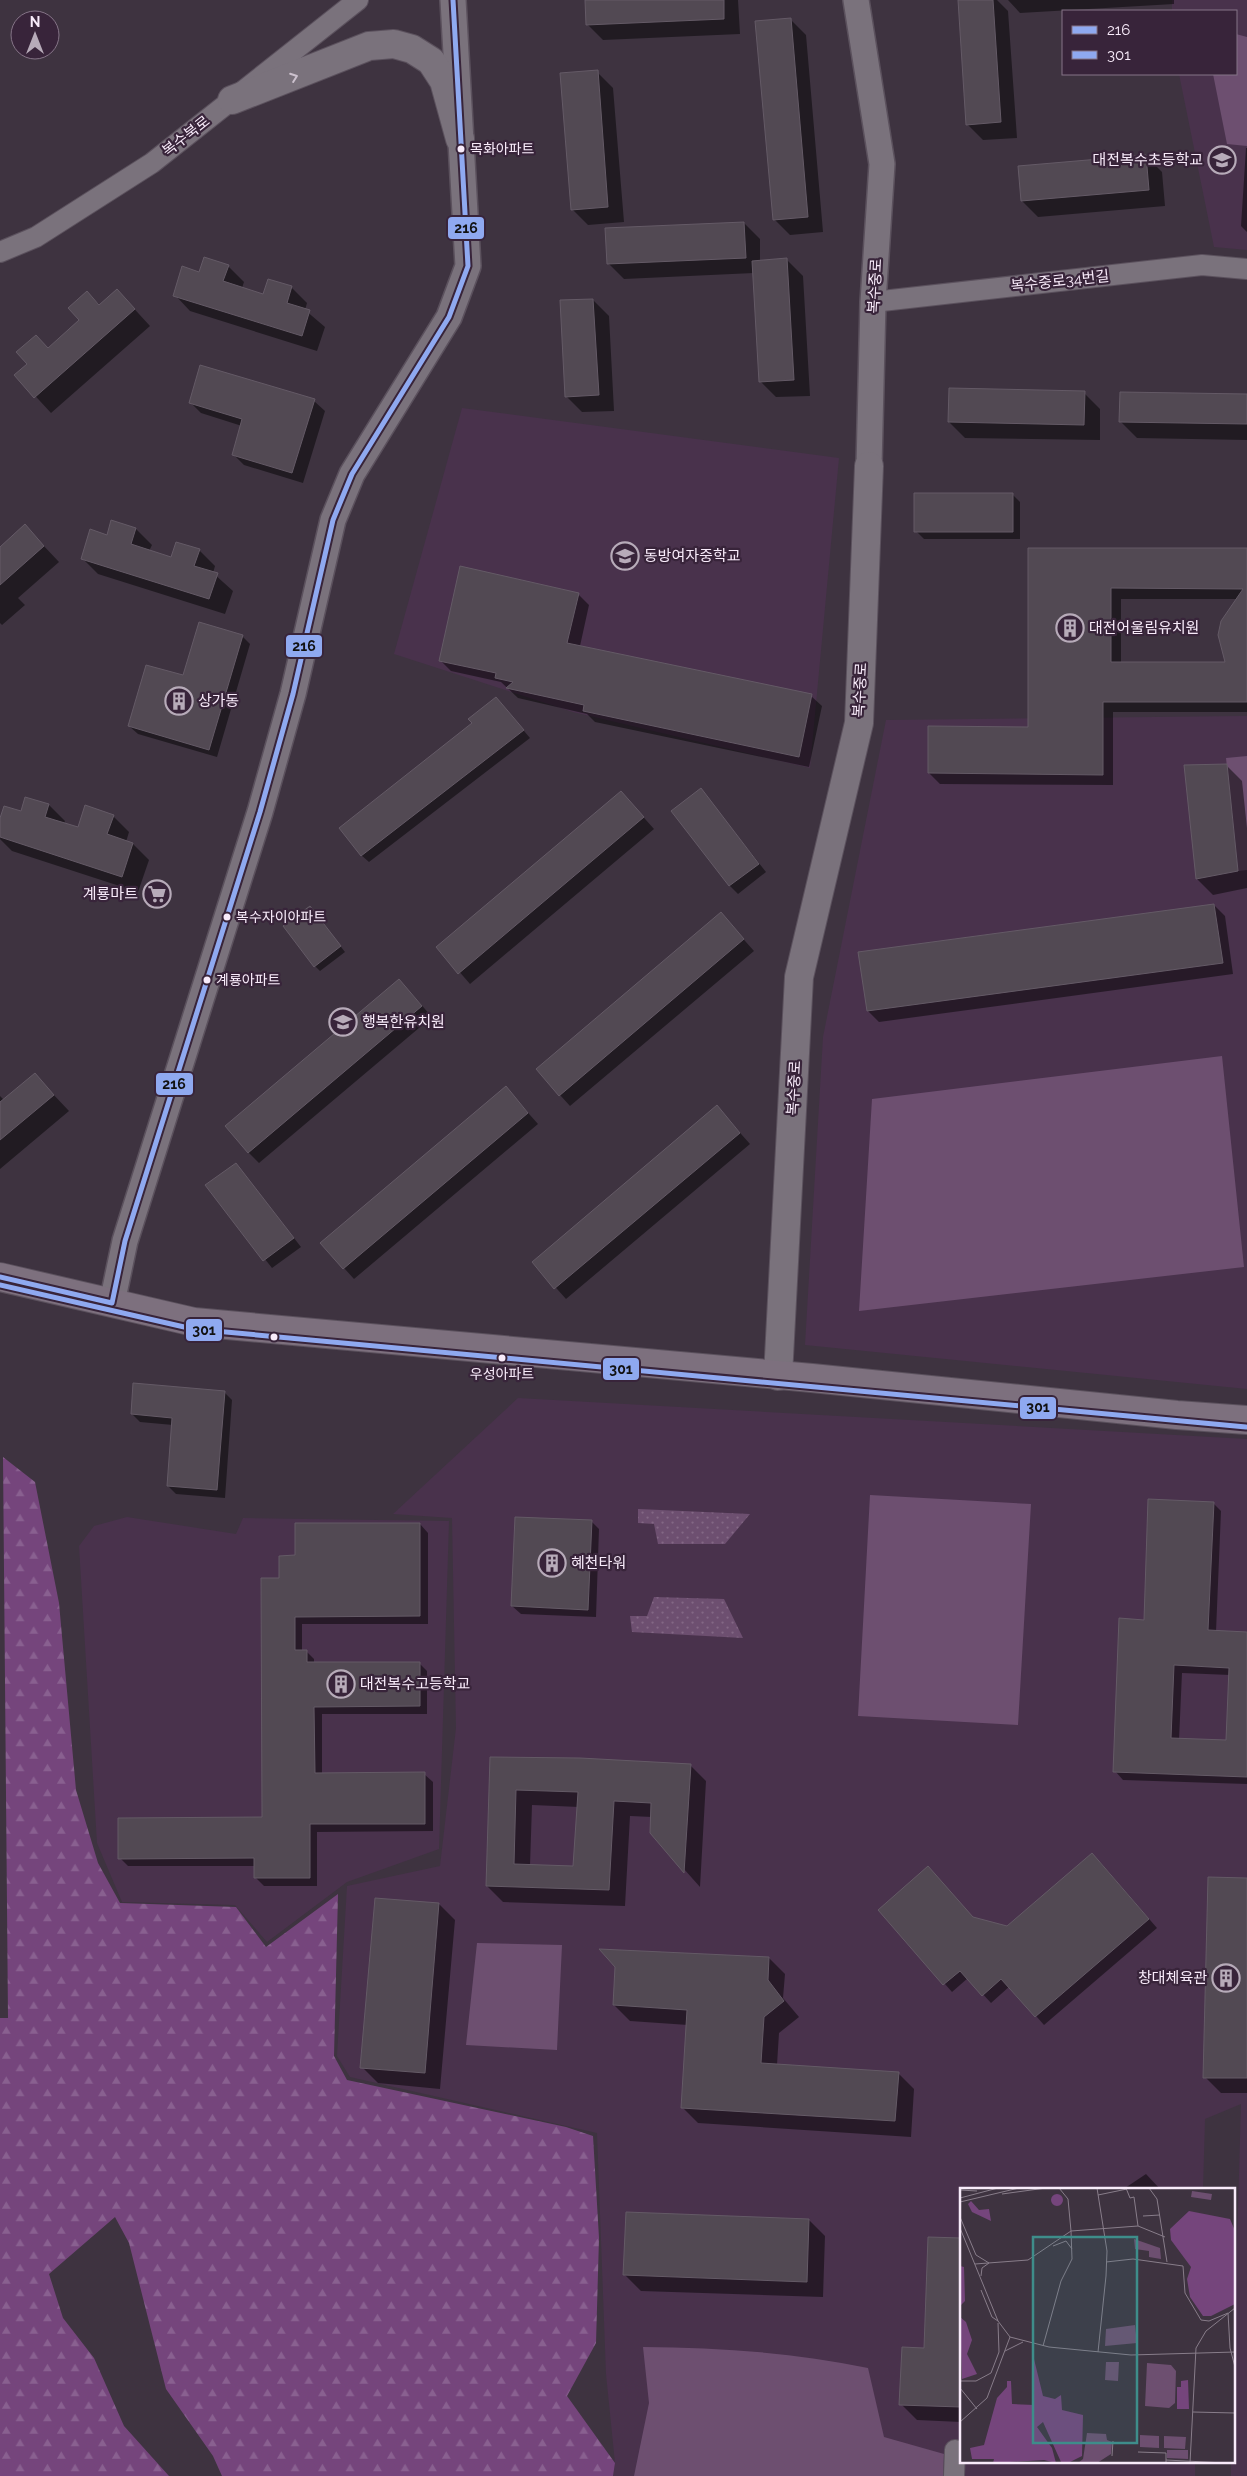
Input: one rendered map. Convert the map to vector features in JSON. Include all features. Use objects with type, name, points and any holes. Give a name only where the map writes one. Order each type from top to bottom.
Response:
[{"type":"main road","points":[[232,100],[370,46],[394,44],[412,49],[431,61],[444,81],[460,139]]},
{"type":"main road","name":"복수중로","points":[[778,1376],[800,977],[859,723],[870,466]]},
{"type":"main road","points":[[0,1277],[194,1322],[1177,1415],[1247,1420]]},
{"type":"street","name":"복수북로","points":[[0,252],[36,237],[152,163],[358,0]]},
{"type":"street","points":[[112,1303],[125,1241],[260,812],[293,694],[333,520],[352,474],[449,317],[468,266],[453,0]]},
{"type":"street","name":"복수중로","points":[[856,0],[882,164],[873,302],[870,466]]},
{"type":"street","name":"복수중로34번길","points":[[873,302],[1202,265],[1247,269]]},
{"type":"street","points":[[954,2476],[956,2450]]},
{"type":"shaded area","name":"대전복수초등학교","points":[[1172,0],[1247,0],[1247,250],[1214,247],[1179,75],[1237,75],[1237,10],[1172,10]]},
{"type":"shaded area","points":[[1237,34],[1247,37],[1247,146],[1227,144],[1213,75],[1237,75]]},
{"type":"shaded area","name":"동방여자중학교","points":[[462,408],[839,458],[810,768],[573,712],[394,654]]},
{"type":"shaded area","points":[[1247,716],[1247,1389],[805,1345],[823,1037],[886,720]]},
{"type":"shaded area","points":[[1247,756],[1247,870],[1238,871],[1226,758]]},
{"type":"shaded area","points":[[1222,1056],[1244,1267],[859,1311],[872,1099]]},
{"type":"shaded area","points":[[518,1398],[1247,1439],[1247,2476],[1231,2476],[1231,2464],[1234,2464],[1234,2348],[1241,2104],[1205,2119],[1203,2188],[960,2188],[960,2464],[1195,2464],[1195,2476],[613,2476],[615,2463],[606,2374],[597,2133],[350,2077],[337,2056],[347,1886],[440,1866],[456,1728],[452,1518],[393,1514]]},
{"type":"shaded area","points":[[870,1495],[1031,1504],[1018,1725],[858,1716]]},
{"type":"shaded area","points":[[638,1509],[750,1514],[725,1544],[658,1544],[654,1524],[638,1523]]},
{"type":"shaded area","points":[[127,1517],[236,1534],[243,1518],[449,1521],[439,1849],[347,1882],[267,1942],[235,1905],[122,1902],[97,1843],[79,1546],[94,1526]]},
{"type":"shaded area","points":[[654,1597],[724,1599],[743,1638],[632,1632],[630,1616],[647,1616]]},
{"type":"shaded area","points":[[477,1943],[562,1945],[557,2050],[466,2045]]},
{"type":"shaded area","points":[[643,2347],[700,2348],[756,2352],[812,2358],[868,2368],[884,2437],[944,2454],[943,2476],[634,2476],[649,2403]]},
{"type":"green space","points":[[3,1457],[35,1482],[59,1603],[76,1790],[98,1863],[120,1903],[236,1907],[266,1947],[338,1894],[334,2056],[347,2080],[566,2127],[593,2136],[599,2238],[596,2343],[567,2396],[615,2463],[613,2476],[222,2476],[213,2456],[166,2389],[129,2243],[115,2217],[49,2274],[63,2318],[94,2358],[124,2426],[169,2476],[0,2476],[0,2018],[8,2018]]},
{"type":"building","points":[[585,0],[724,0],[724,19],[586,25]]},
{"type":"building","points":[[958,0],[993,0],[1001,122],[966,125]]},
{"type":"building","points":[[791,18],[808,217],[773,220],[755,21]]},
{"type":"building","points":[[598,70],[608,207],[571,210],[560,73]]},
{"type":"building","points":[[1146,155],[1149,190],[1021,201],[1018,166]]},
{"type":"building","points":[[744,222],[746,258],[607,264],[605,228]]},
{"type":"building","points":[[204,257],[229,265],[223,281],[263,294],[268,279],[292,286],[287,303],[310,310],[302,336],[173,296],[182,266],[199,272]]},
{"type":"building","points":[[787,258],[794,380],[759,382],[752,261]]},
{"type":"building","points":[[117,289],[135,309],[34,398],[14,375],[27,364],[16,352],[36,335],[48,348],[79,320],[68,308],[87,291],[99,305]]},
{"type":"building","points":[[593,299],[599,395],[565,397],[560,300]]},
{"type":"building","points":[[200,365],[315,399],[292,473],[232,455],[242,419],[189,403]]},
{"type":"building","points":[[949,388],[1085,391],[1084,425],[948,422]]},
{"type":"building","points":[[1120,392],[1247,394],[1247,424],[1119,422]]},
{"type":"building","points":[[914,493],[1013,493],[1013,532],[914,532]]},
{"type":"building","points":[[111,520],[136,528],[131,544],[171,557],[176,542],[200,549],[194,566],[218,573],[209,599],[81,559],[90,529],[107,535]]},
{"type":"building","points":[[25,524],[44,546],[0,585],[0,547]]},
{"type":"building","name":"대전어울림유치원","points":[[1028,548],[1247,548],[1247,702],[1103,702],[1103,775],[928,773],[928,726],[1028,727]],"holes":[[[1111,588],[1243,589],[1221,621],[1218,635],[1225,662],[1111,662]]]},
{"type":"building","points":[[460,566],[579,593],[567,643],[812,694],[799,757],[583,711],[584,705],[506,688],[513,682],[495,678],[496,673],[439,661]]},
{"type":"building","name":"상가동","points":[[199,622],[243,635],[209,750],[128,726],[146,665],[183,675]]},
{"type":"building","points":[[496,697],[524,730],[361,856],[339,828],[472,723],[468,719]]},
{"type":"building","points":[[1227,764],[1238,871],[1196,879],[1184,765]]},
{"type":"building","points":[[701,788],[759,864],[729,886],[671,811]]},
{"type":"building","points":[[621,791],[644,817],[458,974],[436,947]]},
{"type":"building","points":[[25,797],[49,804],[45,817],[78,827],[85,805],[114,815],[107,834],[133,843],[122,877],[0,837],[0,818],[4,806],[21,811]]},
{"type":"building","points":[[1214,904],[1223,963],[867,1011],[858,952]]},
{"type":"building","points":[[310,906],[341,946],[314,967],[283,926]]},
{"type":"building","points":[[721,912],[744,939],[559,1096],[536,1069]]},
{"type":"building","points":[[399,979],[422,1006],[248,1153],[225,1126]]},
{"type":"building","points":[[35,1073],[54,1095],[0,1140],[0,1102]]},
{"type":"building","points":[[506,1086],[528,1113],[343,1269],[320,1243]]},
{"type":"building","points":[[717,1105],[740,1133],[554,1289],[532,1262]]},
{"type":"building","points":[[236,1163],[294,1238],[263,1261],[205,1185]]},
{"type":"building","points":[[133,1383],[225,1391],[217,1490],[167,1486],[172,1418],[131,1414]]},
{"type":"building","points":[[1148,1499],[1214,1502],[1208,1630],[1247,1632],[1247,1777],[1113,1772],[1119,1618],[1144,1620]],"holes":[[[1174,1665],[1229,1668],[1226,1740],[1171,1738]]]},
{"type":"building","name":"혜천타워","points":[[515,1517],[592,1520],[588,1610],[511,1606]]},
{"type":"building","name":"대전복수고등학교","points":[[295,1523],[420,1523],[420,1616],[295,1617],[295,1650],[307,1650],[307,1662],[420,1662],[420,1706],[314,1707],[315,1773],[425,1772],[425,1824],[310,1824],[310,1878],[254,1878],[254,1858],[118,1859],[118,1818],[262,1817],[261,1578],[279,1578],[279,1556],[295,1555]]},
{"type":"building","points":[[490,1757],[580,1758],[691,1764],[684,1873],[650,1833],[651,1803],[614,1801],[609,1890],[486,1886]],"holes":[[[516,1790],[578,1792],[573,1866],[514,1864]]]},
{"type":"building","points":[[1092,1853],[1149,1919],[1035,2017],[1001,1979],[982,1996],[960,1971],[943,1985],[878,1910],[928,1866],[973,1917],[1007,1926]]},
{"type":"building","name":"창대체육관","points":[[1208,1877],[1247,1878],[1247,2078],[1203,2078]]},
{"type":"building","points":[[375,1898],[439,1903],[425,2073],[360,2068]]},
{"type":"building","points":[[599,1949],[769,1957],[768,1980],[784,2001],[764,2017],[761,2063],[899,2072],[895,2121],[681,2108],[687,2010],[613,2005],[615,1967]]},
{"type":"building","points":[[626,2212],[809,2219],[807,2282],[623,2275]]},
{"type":"building","points":[[928,2237],[960,2238],[960,2407],[899,2405],[902,2347],[924,2348]]},
{"type":"transit line","name":"216","points":[[112,1303],[125,1241],[260,812],[293,694],[333,520],[352,474],[449,317],[468,266],[453,0]]},
{"type":"transit line","name":"216","points":[[0,1277],[112,1303]]},
{"type":"transit line","name":"301","points":[[0,1285],[193,1329],[1246,1427]]},
{"type":"place","name":"목화아파트","points":[[461,149]]},
{"type":"place","name":"대전복수초등학교","points":[[1222,160]]},
{"type":"place","name":"동방여자중학교","points":[[625,556]]},
{"type":"place","name":"대전어울림유치원","points":[[1070,628]]},
{"type":"place","name":"상가동","points":[[179,701]]},
{"type":"place","name":"계룡마트","points":[[157,894]]},
{"type":"place","name":"복수자이아파트","points":[[227,917]]},
{"type":"place","name":"계룡아파트","points":[[207,980]]},
{"type":"place","name":"행복한유치원","points":[[343,1022]]},
{"type":"place","name":"우성아파트","points":[[502,1358]]},
{"type":"place","name":"혜천타워","points":[[552,1563]]},
{"type":"place","name":"대전복수고등학교","points":[[341,1684]]},
{"type":"place","name":"창대체육관","points":[[1226,1978]]}]
